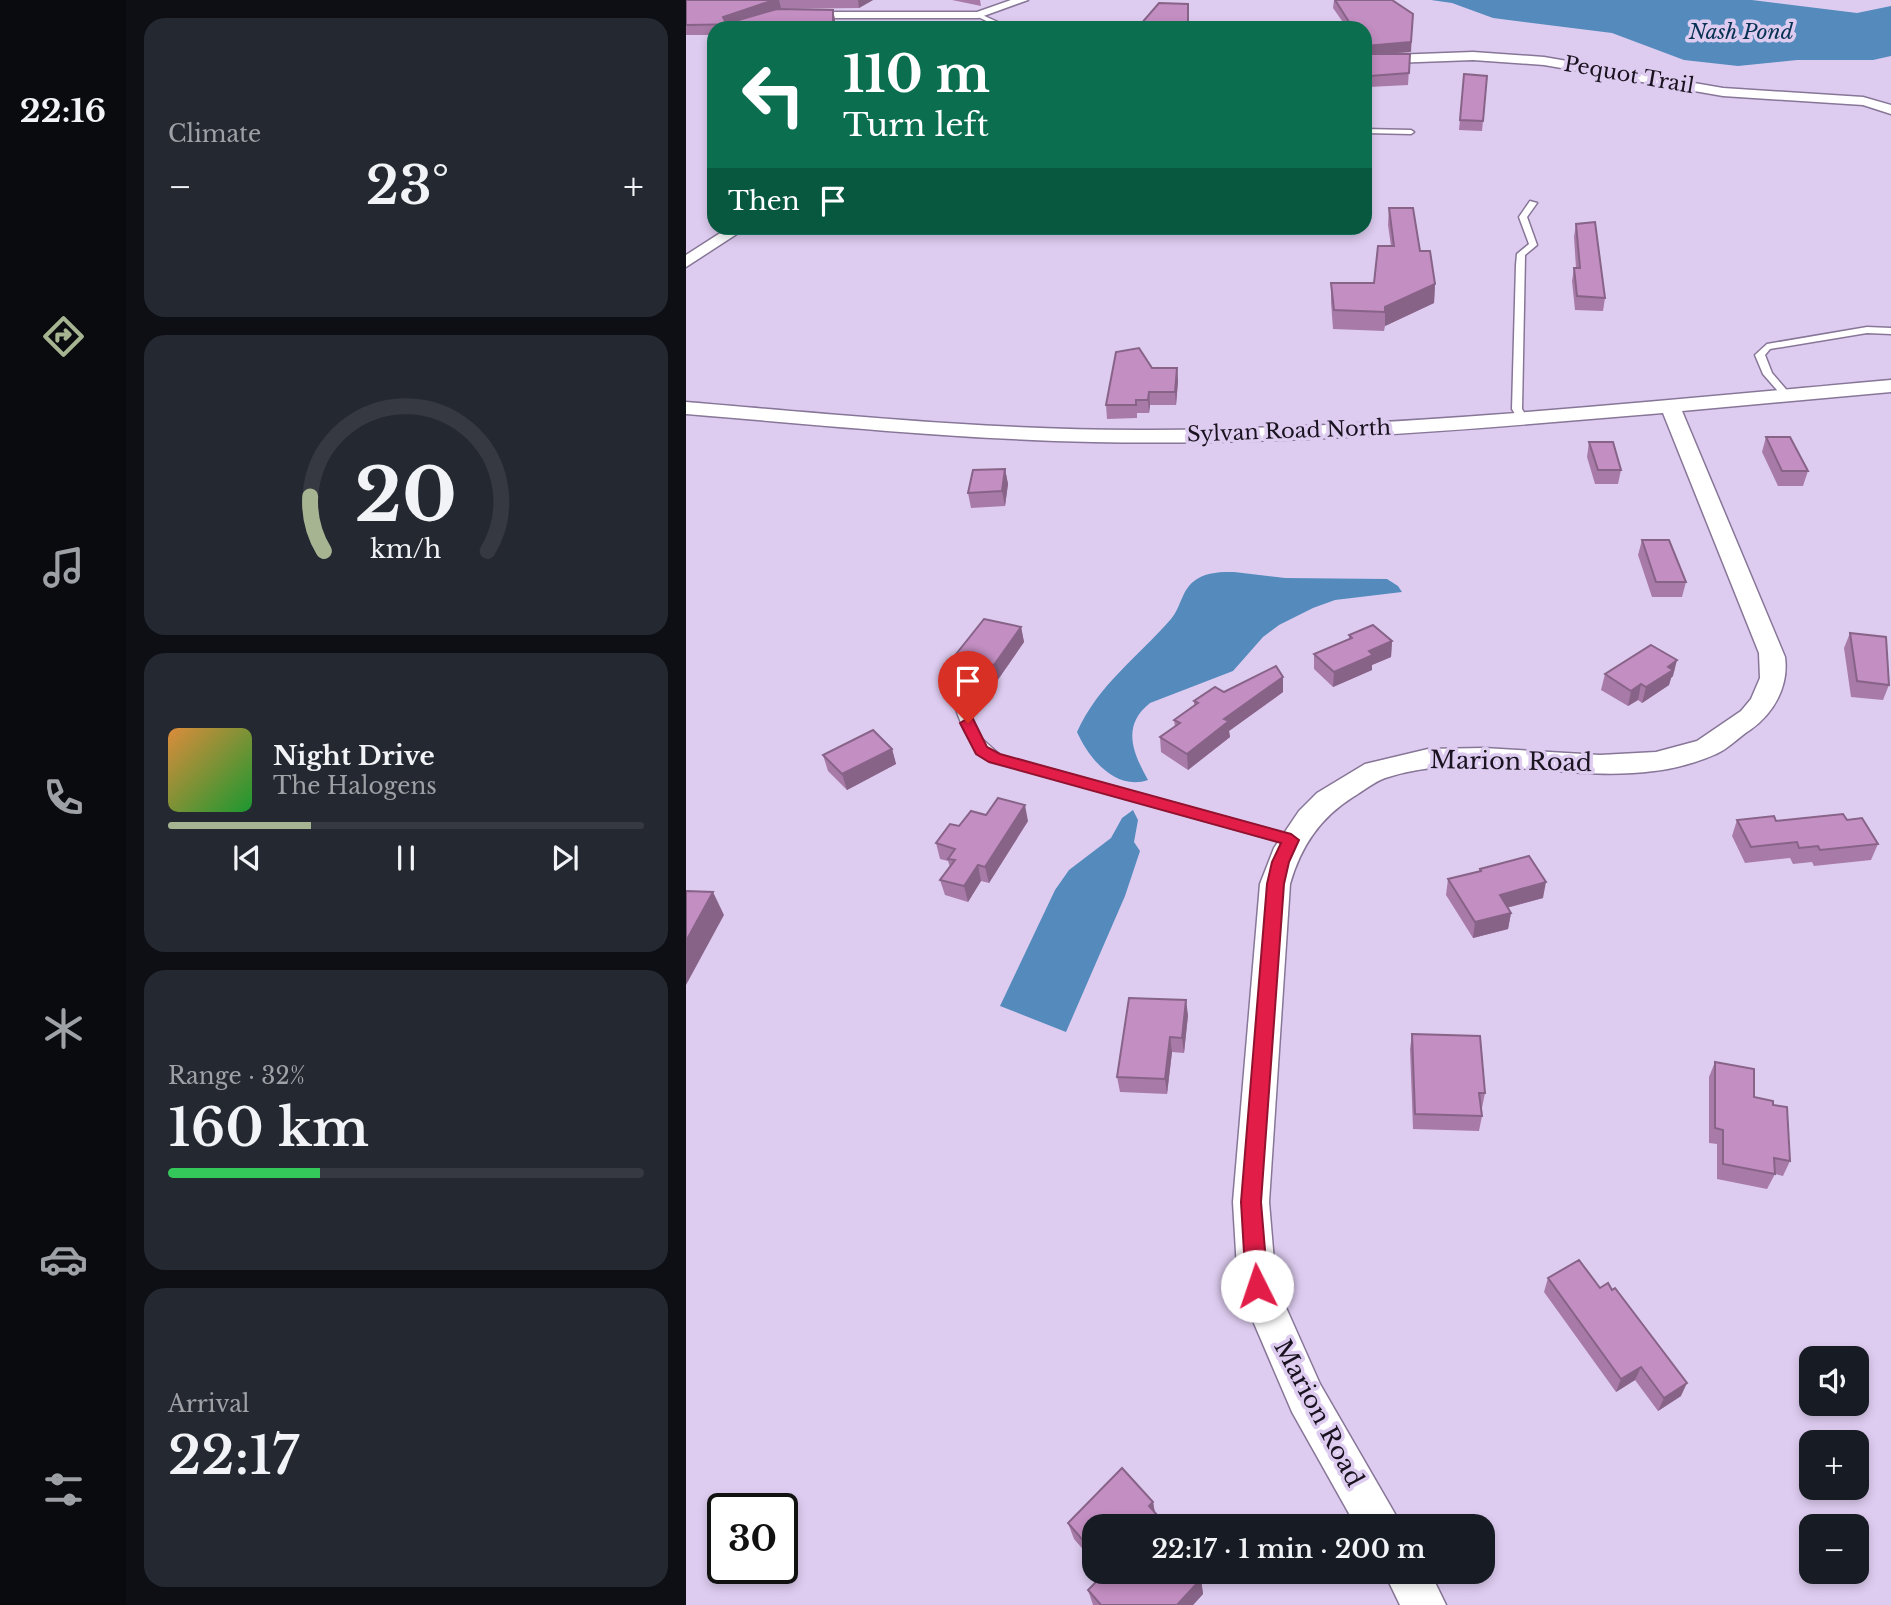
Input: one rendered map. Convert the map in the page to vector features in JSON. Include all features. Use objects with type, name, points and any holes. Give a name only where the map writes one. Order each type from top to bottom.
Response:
[{"type":"street","points":[[786,9],[978,15],[1022,0]]},
{"type":"street","name":"Pequot Trail","points":[[1372,60],[1446,55],[1544,61],[1723,92],[1863,100],[1891,110]]},
{"type":"street","points":[[686,262],[727,235]]},
{"type":"street","name":"Sylvan Road North","points":[[686,408],[963,430],[1107,436],[1322,430],[1522,417],[1891,386]]},
{"type":"street","name":"Marion Road","points":[[1373,1514],[1306,1398],[1257,1286],[1251,1202],[1275,884],[1291,840],[1314,811],[1342,786],[1411,759],[1470,755],[1585,763],[1653,761],[1690,753],[1721,740],[1740,727],[1758,708],[1772,688],[1773,660],[1749,594],[1724,540],[1670,405]]},
{"type":"street","points":[[1413,1584],[1424,1605]]},
{"type":"lane","points":[[978,15],[990,21]]},
{"type":"lane","points":[[1372,131],[1411,132]]},
{"type":"lane","points":[[1522,417],[1517,409],[1520,265],[1521,254],[1532,245],[1523,217],[1532,203]]},
{"type":"lane","points":[[1786,396],[1762,363],[1760,355],[1767,347],[1867,330],[1891,331]]},
{"type":"lane","points":[[960,704],[975,742],[981,751],[995,758],[1291,840]]},
{"type":"water","name":"Nash Pond","points":[[1431,0],[1752,0],[1857,13],[1891,6],[1891,56],[1873,60],[1797,60],[1738,66],[1684,60],[1612,33],[1493,18],[1452,3]]},
{"type":"water","points":[[1234,572],[1285,578],[1387,579],[1402,592],[1335,600],[1313,608],[1279,625],[1263,637],[1233,671],[1150,703],[1135,721],[1132,740],[1148,780],[1125,781],[1115,777],[1096,762],[1077,732],[1086,715],[1107,686],[1171,619],[1192,583],[1210,574]]},
{"type":"water","points":[[1133,810],[1138,820],[1134,842],[1140,851],[1125,896],[1066,1032],[1000,1006],[1055,890],[1069,870],[1111,838],[1122,818]]},
{"type":"building","points":[[686,0],[774,0],[723,17],[725,21],[686,25]]},
{"type":"building","points":[[1335,0],[1392,0],[1413,14],[1411,42],[1372,45],[1372,21],[1348,21]]},
{"type":"building","points":[[1159,3],[1188,4],[1188,21],[1143,21]]},
{"type":"building","points":[[777,9],[833,10],[833,21],[735,21]]},
{"type":"building","points":[[1372,54],[1410,54],[1409,73],[1372,76]]},
{"type":"building","points":[[1464,74],[1487,76],[1483,121],[1460,120]]},
{"type":"building","points":[[1389,208],[1413,208],[1420,251],[1430,251],[1435,284],[1385,307],[1385,312],[1334,310],[1331,283],[1374,283],[1378,246],[1394,246]]},
{"type":"building","points":[[1595,222],[1605,298],[1577,296],[1574,268],[1580,268],[1576,224]]},
{"type":"building","points":[[1139,348],[1152,368],[1177,368],[1175,392],[1149,392],[1148,400],[1136,400],[1136,405],[1106,405],[1116,352]]},
{"type":"building","points":[[1766,437],[1790,437],[1808,471],[1782,471]]},
{"type":"building","points":[[1589,442],[1613,442],[1621,470],[1598,470]]},
{"type":"building","points":[[1005,469],[1002,491],[968,493],[973,470]]},
{"type":"building","points":[[1642,540],[1669,540],[1686,582],[1656,582]]},
{"type":"building","points":[[984,619],[1021,627],[994,665],[953,658]]},
{"type":"building","points":[[1373,625],[1392,641],[1369,651],[1373,655],[1334,672],[1314,654],[1352,638],[1349,635]]},
{"type":"building","points":[[1850,633],[1886,637],[1889,685],[1857,681]]},
{"type":"building","points":[[1651,645],[1677,660],[1668,667],[1673,670],[1646,687],[1641,684],[1631,691],[1605,674]]},
{"type":"building","points":[[1276,666],[1283,677],[1224,719],[1229,721],[1187,754],[1160,737],[1180,723],[1174,720],[1198,703],[1194,701],[1215,687],[1224,692]]},
{"type":"building","points":[[873,730],[892,749],[842,774],[823,755]]},
{"type":"building","points":[[998,798],[1025,805],[985,867],[978,865],[964,886],[940,880],[955,860],[948,859],[955,849],[936,843],[950,824],[959,826],[971,811],[986,815]]},
{"type":"building","points":[[1843,814],[1847,820],[1862,818],[1878,844],[1820,850],[1818,846],[1799,848],[1797,842],[1751,847],[1737,820],[1774,816],[1776,821]]},
{"type":"building","points":[[1529,856],[1546,882],[1500,895],[1511,913],[1475,922],[1448,879]]},
{"type":"building","points":[[686,891],[713,892],[686,941]]},
{"type":"building","points":[[1129,998],[1186,1000],[1182,1038],[1170,1037],[1165,1079],[1117,1077]]},
{"type":"building","points":[[1412,1034],[1480,1036],[1485,1093],[1479,1093],[1482,1116],[1415,1114]]},
{"type":"building","points":[[1715,1062],[1754,1069],[1754,1097],[1773,1101],[1773,1105],[1787,1107],[1790,1161],[1774,1158],[1775,1174],[1723,1164],[1723,1130],[1715,1128]]},
{"type":"building","points":[[1579,1260],[1600,1288],[1608,1283],[1612,1290],[1615,1288],[1687,1383],[1664,1398],[1641,1367],[1621,1379],[1548,1278]]},
{"type":"building","points":[[1122,1468],[1153,1502],[1149,1506],[1156,1514],[1082,1514],[1082,1539],[1068,1523]]},
{"type":"building","points":[[1094,1584],[1196,1584],[1177,1605],[1101,1605],[1088,1590]]},
{"type":"route","points":[[968,723],[981,751],[995,758],[1291,840],[1275,884],[1251,1202],[1257,1286]]}]
